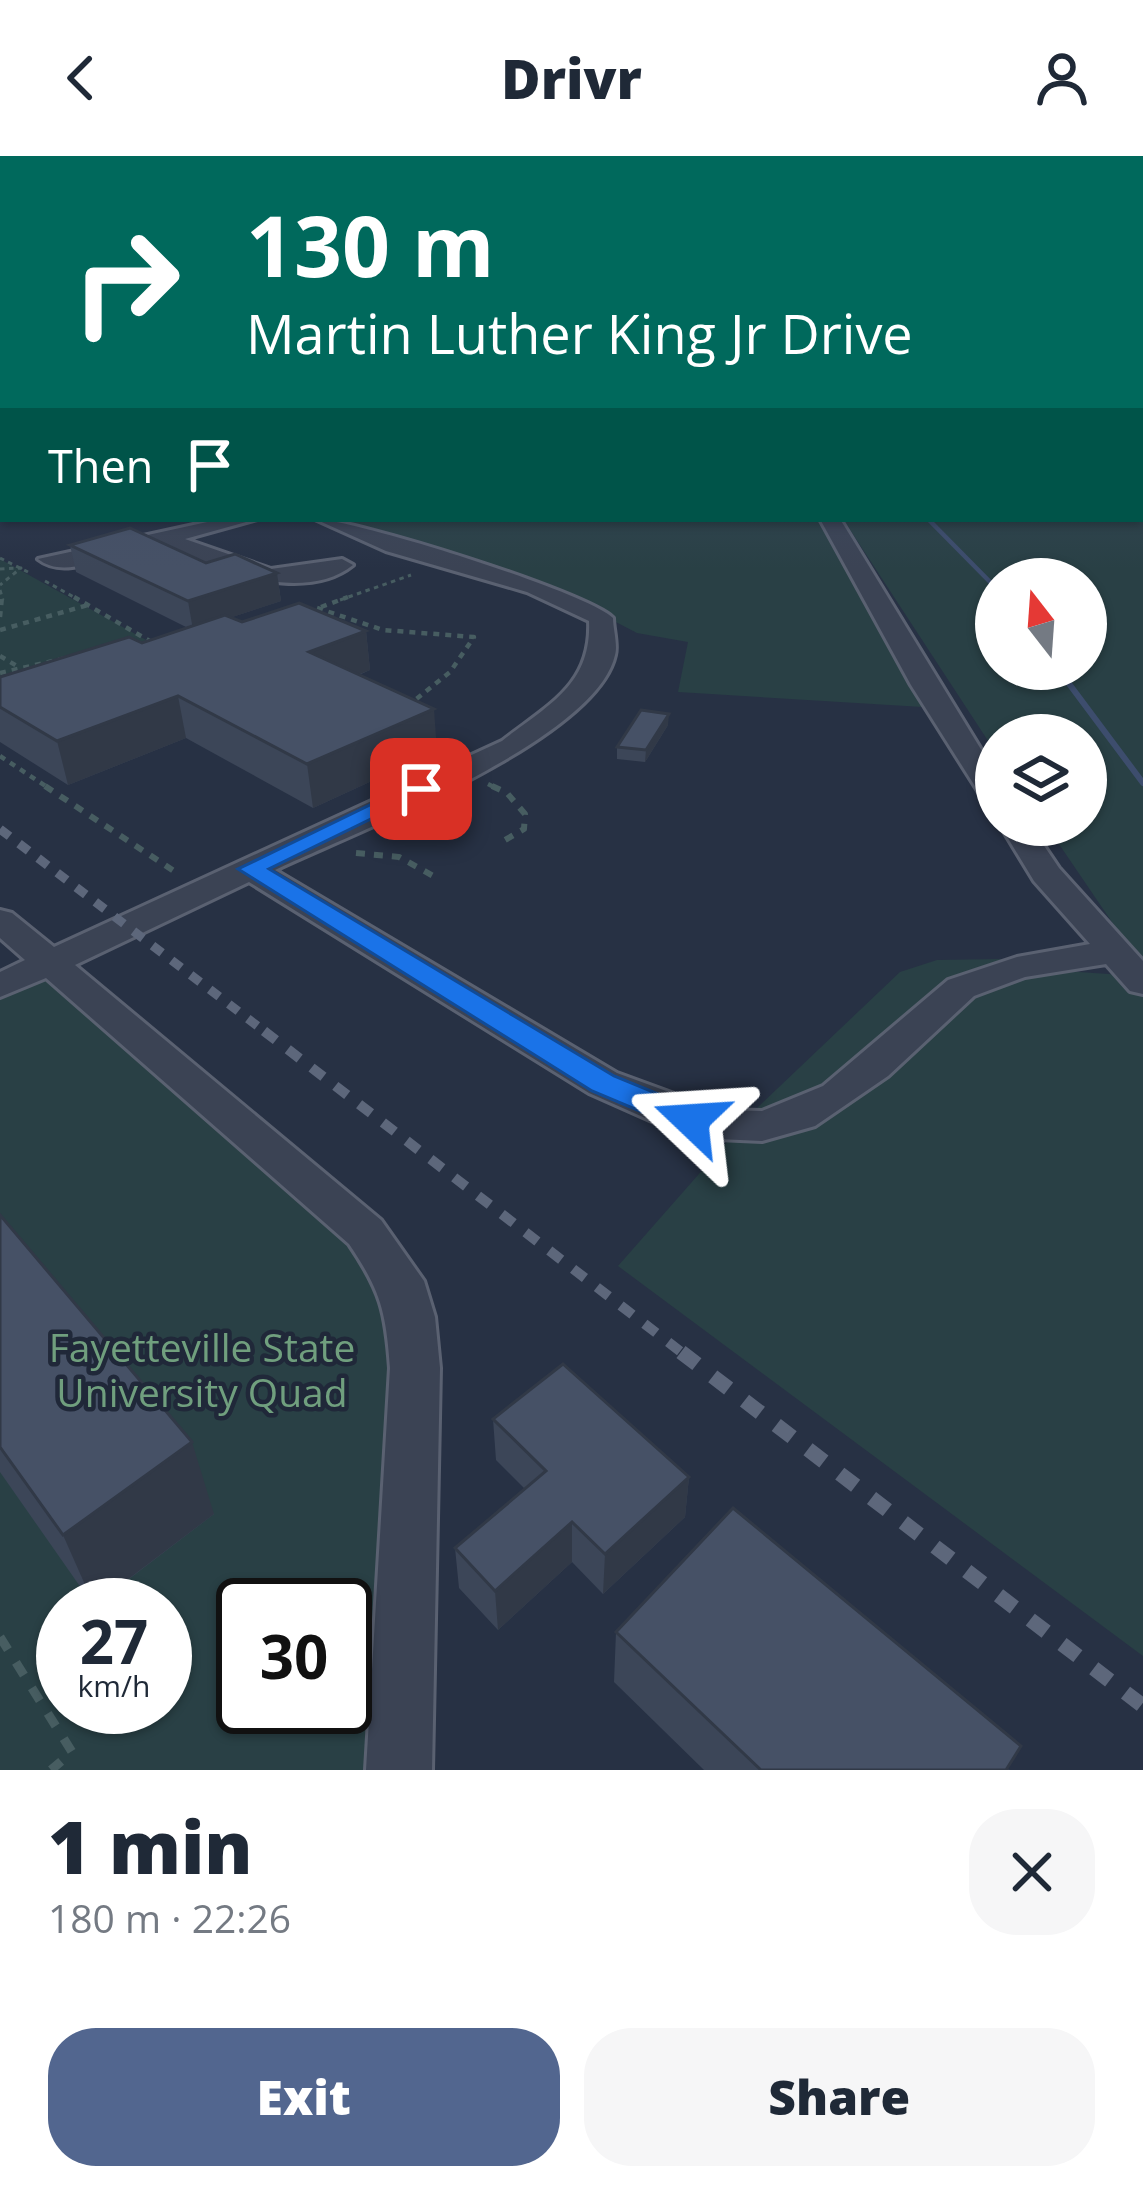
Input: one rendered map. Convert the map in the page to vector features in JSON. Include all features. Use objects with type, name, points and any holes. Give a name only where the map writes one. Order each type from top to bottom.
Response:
[{"type":"street","points":[[50,559],[77,558],[233,522]]},
{"type":"street","points":[[0,986],[512,747],[575,697],[603,656],[601,618],[566,596],[435,562],[333,522]]},
{"type":"street","points":[[832,522],[924,685],[975,764]]},
{"type":"street","points":[[161,536],[261,578],[297,578],[342,565]]},
{"type":"street","points":[[1028,846],[1046,874],[1143,983]]},
{"type":"street","points":[[251,869],[603,1083],[649,1106],[721,1128],[760,1128],[825,1108],[961,988],[986,976],[1114,952]]},
{"type":"street","points":[[0,920],[311,1181],[365,1232],[400,1281],[411,1316],[416,1368],[399,1770]]},
{"type":"path","points":[[0,558],[167,651]]},
{"type":"path","points":[[400,711],[450,672],[474,637],[383,630],[317,608],[420,572],[404,566]]},
{"type":"path","points":[[0,569],[21,568]]},
{"type":"path","points":[[0,617],[5,595],[0,587],[21,568]]},
{"type":"path","points":[[0,630],[88,604]]},
{"type":"path","points":[[120,640],[134,631]]},
{"type":"path","points":[[0,656],[31,674]]},
{"type":"path","points":[[0,673],[16,665],[79,658]]},
{"type":"path","points":[[0,756],[185,878],[166,886]]},
{"type":"path","points":[[459,771],[507,793],[525,814],[524,829],[500,843]]},
{"type":"path","points":[[0,1637],[72,1752],[51,1770]]},
{"type":"green space","points":[[332,522],[832,522],[939,708],[678,692],[688,642],[637,633],[566,596],[370,539]]},
{"type":"green space","points":[[845,522],[1143,522],[1143,957],[1116,928],[1060,846],[1107,846],[1107,714],[975,714],[975,721]]},
{"type":"green space","points":[[0,559],[166,651],[0,719]]},
{"type":"green space","points":[[1004,959],[1049,970],[1138,976],[1143,983],[1143,1656],[618,1266],[757,1108],[900,972],[937,960]]},
{"type":"green space","name":"Fayetteville State University Quad","points":[[49,971],[376,1253],[404,1326],[397,1770],[0,1770],[0,995]]},
{"type":"building","points":[[130,528],[206,563],[235,554],[277,573],[188,601],[70,545]]},
{"type":"building","points":[[299,603],[366,631],[309,652],[434,709],[307,764],[178,696],[57,741],[0,707],[0,677],[129,637],[142,643],[225,615],[242,622]]},
{"type":"building","points":[[641,710],[669,714],[646,750],[617,747]]},
{"type":"building","points":[[0,1215],[192,1442],[63,1535],[0,1447]]},
{"type":"building","points":[[563,1364],[689,1477],[605,1554],[572,1522],[495,1591],[455,1548],[546,1471],[493,1419]]},
{"type":"building","points":[[733,1508],[1021,1746],[1006,1770],[761,1770],[616,1632]]},
{"type":"waterway","points":[[931,522],[975,567]]},
{"type":"waterway","points":[[1074,690],[1143,783]]},
{"type":"railway","points":[[0,829],[268,1034]]},
{"type":"railway","points":[[264,1031],[685,1355]]},
{"type":"railway","points":[[681,1352],[1143,1706]]},
{"type":"route","points":[[421,789],[251,869],[603,1083],[691,1120]]}]
